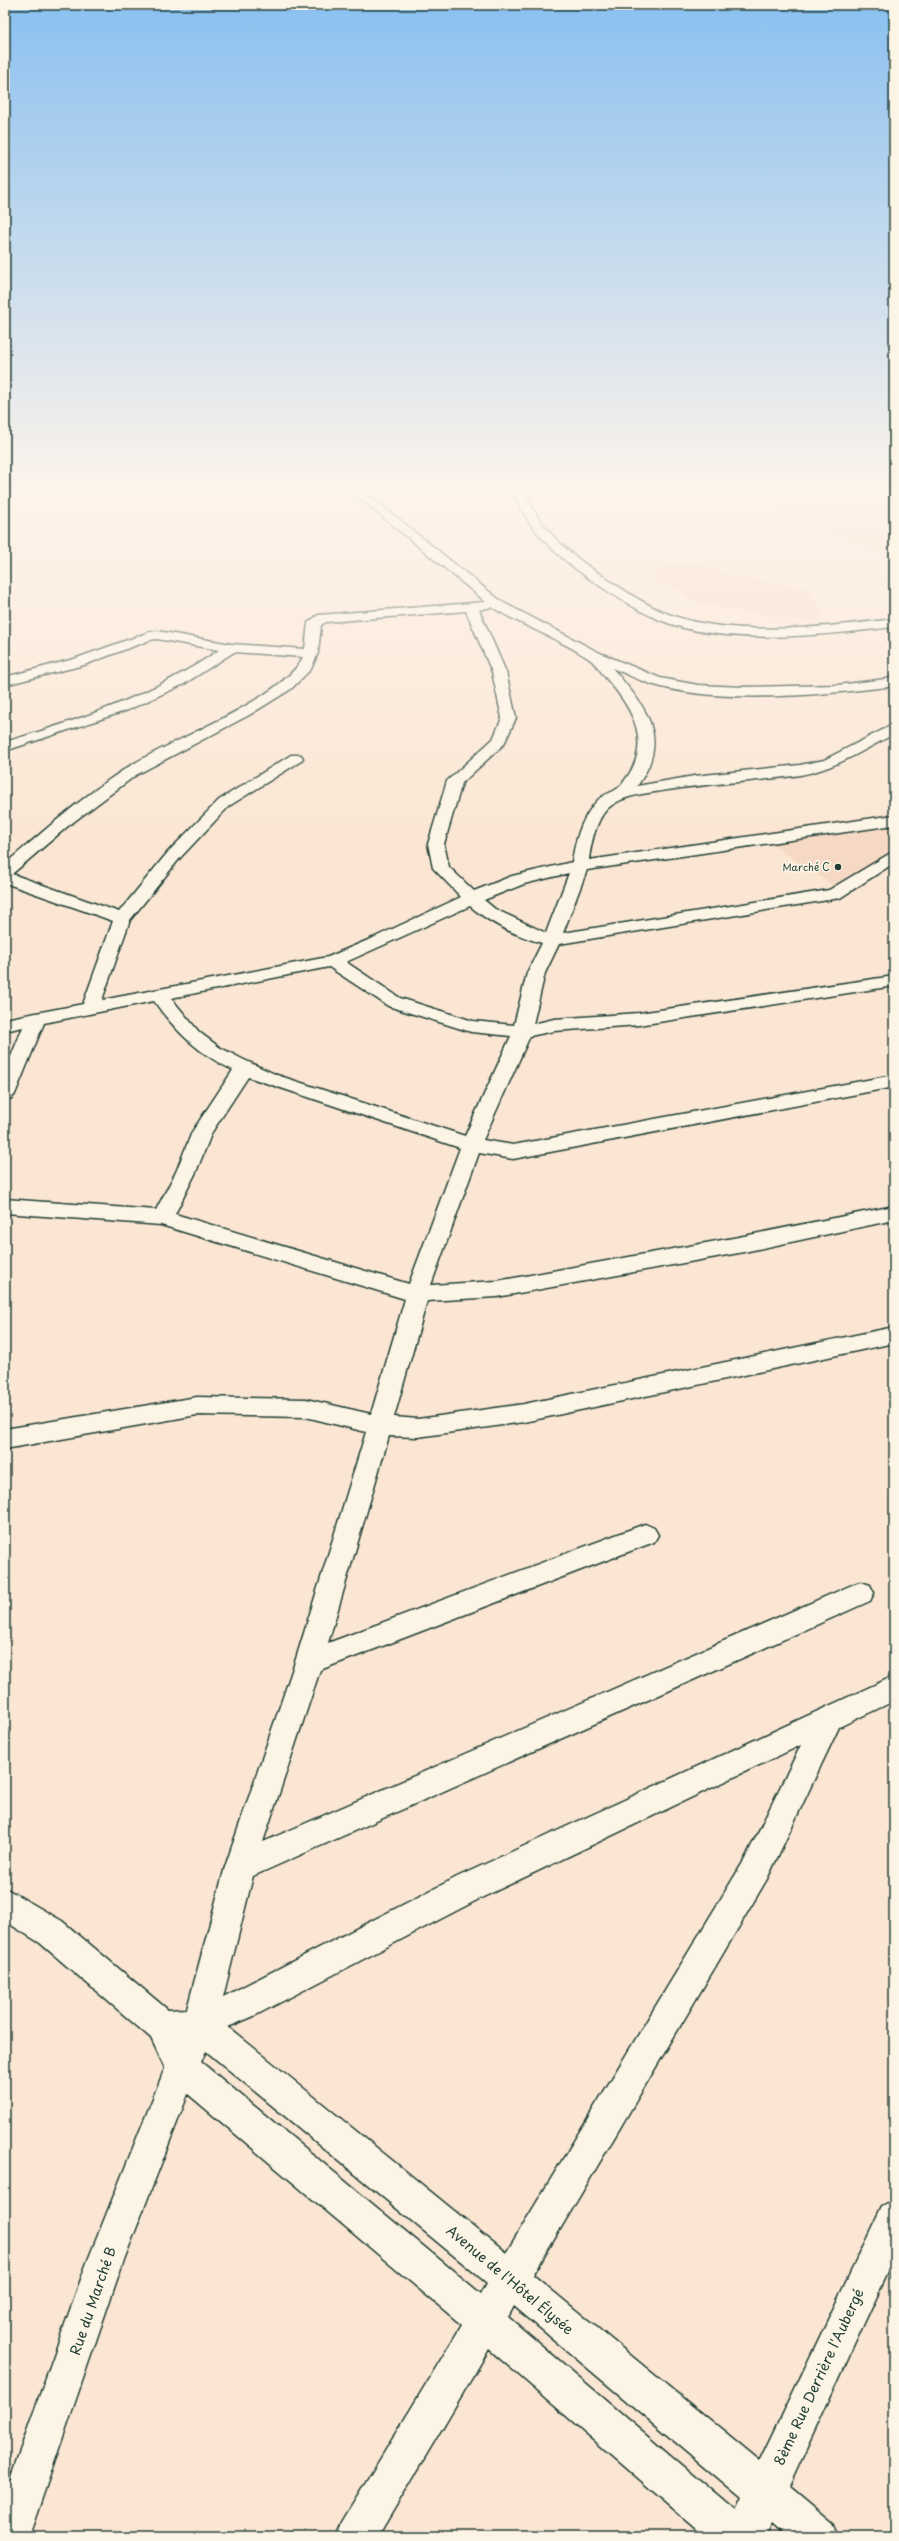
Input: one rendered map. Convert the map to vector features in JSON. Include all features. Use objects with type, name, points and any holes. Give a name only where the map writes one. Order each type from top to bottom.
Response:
[{"type":"street","points":[[639,604],[675,620],[723,628],[794,633],[894,623]]},
{"type":"street","points":[[5,872],[62,823],[131,772],[246,711],[286,686],[304,670],[311,653],[315,623],[323,618],[497,605],[595,656],[656,681],[698,689],[743,691],[838,689],[894,682]]},
{"type":"street","points":[[471,607],[499,672],[509,718],[499,741],[455,781],[436,844],[441,868],[454,883],[474,898],[489,913],[504,922],[533,935],[552,940],[834,894],[894,856]]},
{"type":"street","points":[[5,681],[47,672],[104,653],[146,636],[158,635],[231,648],[311,653]]},
{"type":"street","points":[[5,747],[71,727],[161,692],[203,669],[231,648]]},
{"type":"street","points":[[595,656],[621,687],[640,717],[646,739],[646,756],[639,772],[624,793]]},
{"type":"street","points":[[624,793],[694,782],[800,770],[829,763],[894,728]]},
{"type":"street","points":[[90,1009],[122,919],[174,855],[224,803],[296,758]]},
{"type":"street","name":"Rue du Marché B","points":[[9,2536],[72,2361],[104,2265],[160,2120],[183,2069],[201,2019],[240,1867],[309,1662],[380,1426],[417,1294],[471,1145],[522,1032],[536,973],[552,940],[580,866],[583,844],[594,816],[605,802],[624,793]]},
{"type":"street","points":[[5,1025],[332,961],[364,950],[474,898],[518,880],[580,866],[894,820]]},
{"type":"street","points":[[5,877],[122,919]]},
{"type":"street","points":[[332,961],[394,1002],[471,1026],[522,1032],[554,1025],[639,1019],[894,981]]},
{"type":"street","points":[[159,995],[184,1028],[215,1052],[244,1068],[270,1079],[471,1145],[513,1152],[894,1081]]},
{"type":"street","points":[[5,1094],[36,1019]]},
{"type":"street","points":[[162,1218],[186,1172],[202,1132],[244,1068]]},
{"type":"street","points":[[5,1206],[41,1207],[162,1218],[417,1294],[497,1289],[744,1244],[894,1213]]},
{"type":"street","points":[[5,1439],[197,1406],[306,1408],[380,1426],[418,1428],[524,1413],[894,1335]]},
{"type":"street","points":[[309,1662],[645,1535]]},
{"type":"street","points":[[240,1867],[861,1593]]},
{"type":"street","points":[[162,2027],[201,2019],[243,2006],[468,1888],[894,1688]]},
{"type":"street","points":[[356,2536],[484,2320],[756,1869],[829,1719]]},
{"type":"street","points":[[5,1903],[52,1932],[162,2027],[183,2069],[484,2320],[735,2536]]},
{"type":"street","name":"Avenue de l'Hôtel Élysée","points":[[201,2019],[764,2493],[818,2536]]},
{"type":"street","name":"8ème Rue Derrière l'Aubergé","points":[[744,2536],[894,2219]]},
{"type":"shaded area","points":[[704,604],[817,604],[824,616],[812,621]]},
{"type":"shaded area","name":"Marché C","points":[[894,813],[894,850],[838,889],[755,833]]},
{"type":"place","name":"Marché C","points":[[838,867]]}]
